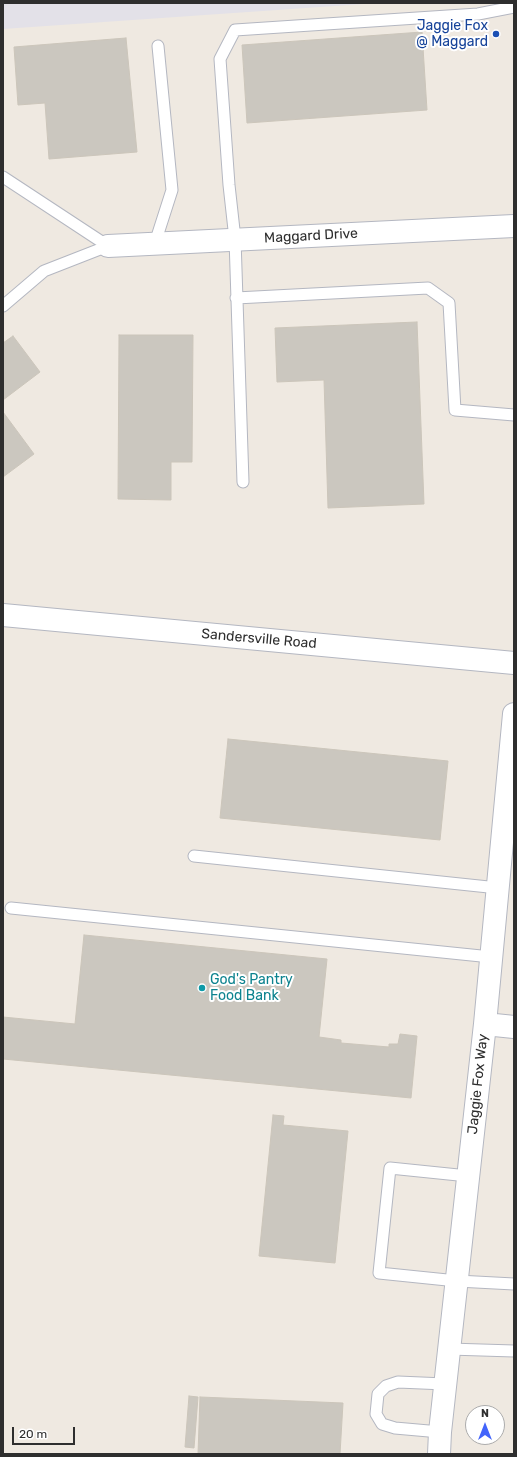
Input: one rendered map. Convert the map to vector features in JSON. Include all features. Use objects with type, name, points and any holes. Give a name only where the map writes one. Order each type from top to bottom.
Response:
[{"type":"street","name":"Maggard Drive","points":[[108,246],[514,226]]},
{"type":"street","name":"Sandersville Road","points":[[3,615],[514,663]]},
{"type":"street","name":"Jaggie Fox Way","points":[[438,1454],[485,1024],[514,714]]},
{"type":"street","points":[[485,1024],[514,1027]]},
{"type":"lane","points":[[243,482],[235,239],[229,185],[220,59],[234,30],[478,14],[514,7]]},
{"type":"lane","points":[[155,243],[172,190],[158,46]]},
{"type":"lane","points":[[3,177],[108,246]]},
{"type":"lane","points":[[3,306],[44,271],[108,246]]},
{"type":"lane","points":[[236,298],[428,288],[449,303],[455,410],[514,415]]},
{"type":"lane","points":[[194,856],[498,888]]},
{"type":"lane","points":[[11,908],[491,957]]},
{"type":"lane","points":[[468,1176],[390,1168],[379,1273],[456,1281],[514,1284]]},
{"type":"lane","points":[[449,1349],[514,1351]]},
{"type":"lane","points":[[440,1432],[395,1428],[382,1424],[376,1414],[378,1394],[386,1386],[392,1384],[413,1382],[445,1384]]},
{"type":"shaded area","points":[[3,3],[378,3],[3,29]]},
{"type":"building","points":[[422,32],[427,110],[247,123],[242,45]]},
{"type":"building","points":[[126,38],[137,152],[49,159],[45,103],[18,105],[14,47]]},
{"type":"building","points":[[417,322],[424,504],[328,508],[324,380],[277,382],[275,328]]},
{"type":"building","points":[[119,335],[193,335],[192,462],[171,462],[171,500],[118,499]]},
{"type":"building","points":[[13,336],[40,372],[3,400],[3,343]]},
{"type":"building","points":[[3,412],[34,454],[3,477]]},
{"type":"building","points":[[228,739],[448,761],[440,840],[220,818]]},
{"type":"building","name":"God's Pantry Food Bank","points":[[84,935],[327,959],[319,1037],[341,1040],[341,1043],[389,1047],[389,1044],[398,1044],[400,1034],[417,1036],[411,1098],[3,1059],[3,1017],[75,1024]]},
{"type":"building","points":[[273,1115],[284,1116],[283,1125],[348,1131],[335,1263],[259,1256]]},
{"type":"building","points":[[189,1396],[198,1397],[194,1448],[185,1447]]},
{"type":"building","points":[[200,1397],[343,1403],[340,1454],[198,1454]]},
{"type":"place","name":"Jaggie Fox @ Maggard","points":[[496,34]]},
{"type":"place","name":"God's Pantry Food Bank","points":[[202,988]]}]
